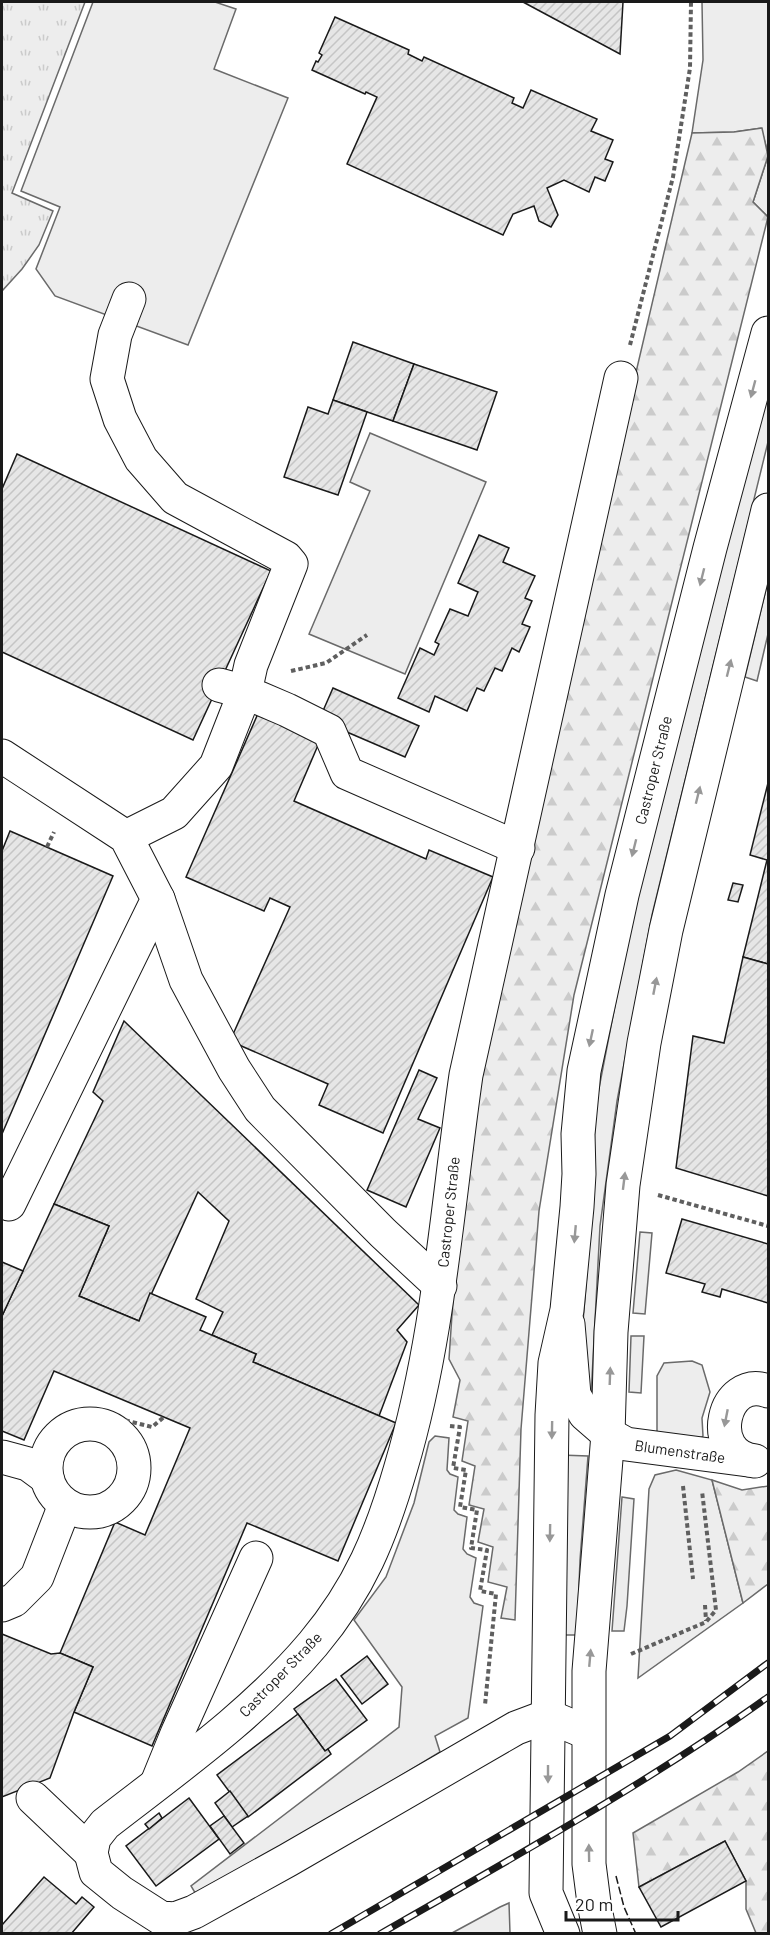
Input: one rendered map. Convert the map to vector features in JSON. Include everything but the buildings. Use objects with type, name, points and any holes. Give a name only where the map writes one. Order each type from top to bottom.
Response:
[{"type":"main road","points":[[126,837],[174,813],[216,766],[238,680],[291,564],[286,558],[175,498],[141,459],[120,419],[107,379],[115,335],[129,299]]},
{"type":"main road","name":"Castroper Straße","points":[[563,1934],[546,1893],[552,1415],[555,1363],[567,1310],[577,1207],[578,1134],[584,1071],[622,895],[710,549],[768,333]]},
{"type":"main road","name":"Castroper Straße","points":[[91,1853],[94,1838],[105,1824],[218,1736],[313,1644],[340,1609],[363,1572],[385,1521],[413,1428],[430,1352],[466,1075],[621,378]]},
{"type":"main road","points":[[601,1933],[589,1864],[589,1671],[608,1434],[611,1332],[623,1185],[644,1043],[666,930],[768,510]]},
{"type":"main road","points":[[238,680],[287,710],[329,731],[347,773],[518,848]]},
{"type":"main road","points":[[2,756],[126,837],[158,899],[186,980],[234,1070],[260,1109],[383,1233],[440,1286]]},
{"type":"main road","points":[[9,1204],[158,899]]},
{"type":"main road","name":"Blumenstraße","points":[[567,1310],[574,1395],[585,1414],[608,1434],[626,1443],[758,1460]]},
{"type":"main road","name":"Blumenstraße","points":[[758,1460],[734,1452],[725,1436],[724,1419],[730,1404],[736,1397],[747,1391],[764,1389],[768,1391]]},
{"type":"main road","points":[[84,1424],[101,1425],[112,1430],[125,1441],[134,1460],[133,1478],[126,1494],[116,1504],[104,1510],[85,1512],[65,1505],[26,1466],[47,1460],[52,1445],[66,1431],[84,1424]]},
{"type":"main road","points":[[2,1605],[14,1600],[37,1578],[65,1505]]},
{"type":"main road","points":[[157,1783],[256,1558]]},
{"type":"main road","points":[[33,1798],[91,1853],[96,1872],[122,1893],[161,1918],[175,1919],[194,1912],[256,1878],[516,1728],[548,1716],[588,1733]]},
{"type":"main road","points":[[536,1934],[546,1893]]},
{"type":"path","points":[[621,378],[674,177],[690,68],[691,2]]},
{"type":"path","points":[[238,680],[274,675],[326,663],[367,635]]},
{"type":"path","points":[[623,1185],[768,1226]]},
{"type":"path","points":[[26,1466],[40,1448],[76,1418],[108,1416],[152,1428],[164,1418]]},
{"type":"path","points":[[445,1425],[460,1428],[453,1468],[466,1470],[460,1508],[477,1510],[471,1548],[487,1550],[480,1591],[496,1594],[484,1711],[513,1710],[516,1728]]},
{"type":"path","points":[[682,1479],[693,1579]]},
{"type":"path","points":[[631,1654],[706,1622],[716,1610],[701,1484]]},
{"type":"path","points":[[706,1622],[707,1603],[715,1600]]},
{"type":"shaded area","points":[[93,2],[215,2],[236,9],[214,69],[288,98],[188,345],[55,296],[36,269],[60,207],[21,191]]},
{"type":"shaded area","points":[[702,2],[768,2],[768,153],[761,128],[734,132],[692,133],[703,60]]},
{"type":"shaded area","points":[[768,156],[768,217],[753,202]]},
{"type":"shaded area","points":[[768,380],[768,442],[652,915],[617,1101],[600,1226],[591,1397],[581,1347],[593,1197],[595,1109],[633,912]]},
{"type":"shaded area","points":[[370,433],[486,482],[405,674],[309,634],[370,491],[350,482]]},
{"type":"shaded area","points":[[768,581],[768,634],[757,681],[745,677]]},
{"type":"shaded area","points":[[640,1232],[652,1233],[645,1314],[633,1313]]},
{"type":"shaded area","points":[[631,1336],[644,1336],[641,1393],[629,1392]]},
{"type":"shaded area","points":[[692,1361],[702,1365],[710,1392],[702,1418],[703,1436],[698,1441],[657,1434],[657,1376],[664,1363]]},
{"type":"shaded area","points":[[435,1436],[449,1438],[447,1470],[458,1477],[454,1510],[467,1517],[463,1549],[467,1554],[476,1558],[470,1597],[474,1603],[483,1606],[468,1718],[435,1736],[440,1752],[197,1896],[191,1886],[399,1727],[402,1687],[354,1620],[386,1577],[414,1503],[429,1442]]},
{"type":"shaded area","points":[[560,1455],[588,1456],[577,1635],[561,1635]]},
{"type":"shaded area","points":[[676,1470],[712,1480],[743,1603],[638,1678],[649,1489],[655,1475]]},
{"type":"shaded area","points":[[622,1497],[634,1499],[627,1606],[624,1631],[612,1631]]},
{"type":"shaded area","points":[[509,1903],[510,1933],[452,1933],[500,1907]]},
{"type":"green space","points":[[2,2],[85,2],[12,193],[53,211],[39,245],[2,291]]},
{"type":"green space","points":[[762,128],[768,156],[753,202],[768,217],[574,995],[539,1211],[521,1429],[515,1620],[501,1618],[507,1587],[488,1582],[493,1547],[478,1542],[484,1509],[469,1505],[475,1466],[462,1461],[468,1421],[453,1417],[460,1380],[449,1359],[455,1270],[471,1120],[593,556],[692,133],[734,132]]},
{"type":"green space","points":[[712,1480],[742,1490],[768,1486],[768,1584],[743,1603]]},
{"type":"green space","points":[[768,1751],[768,1933],[756,1933],[746,1909],[746,1881],[725,1841],[639,1887],[633,1833],[738,1772]]},
{"type":"railway","points":[[331,1934],[670,1736],[768,1663]]},
{"type":"railway","points":[[380,1934],[626,1791],[768,1697]]},
{"type":"fence","points":[[616,1876],[624,1907],[636,1934]]}]
